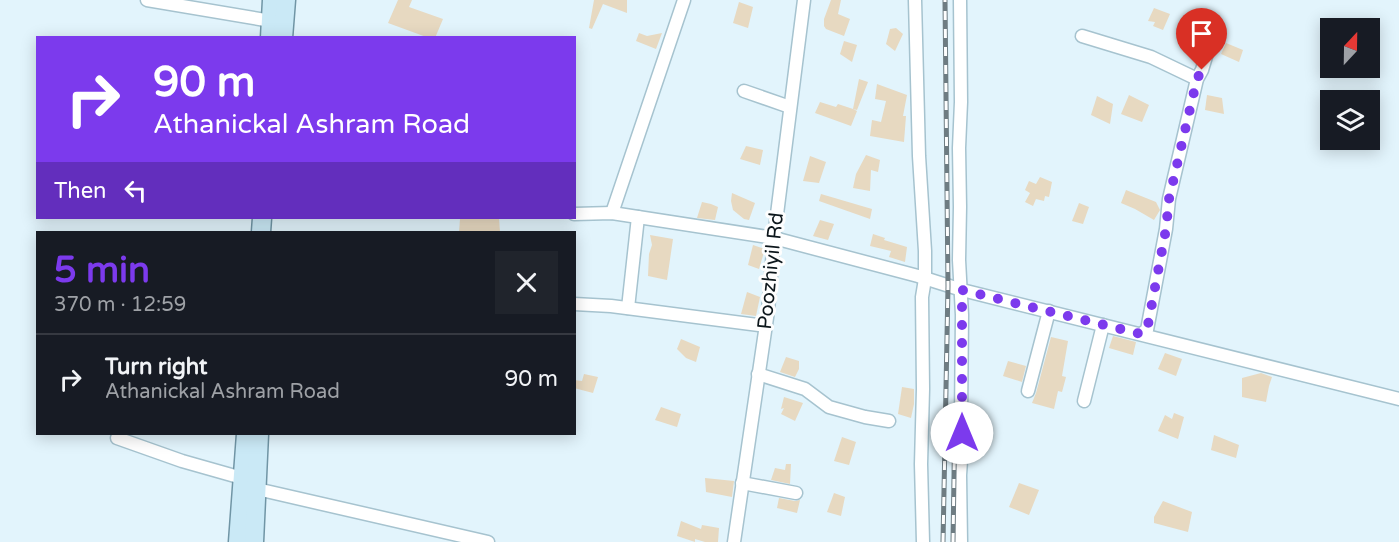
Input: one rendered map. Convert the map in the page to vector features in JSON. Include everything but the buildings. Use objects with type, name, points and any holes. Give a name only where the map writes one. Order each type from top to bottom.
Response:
[{"type":"main road","points":[[270,29],[272,0]]},
{"type":"main road","points":[[283,36],[286,0]]},
{"type":"main road","points":[[246,435],[254,542]]},
{"type":"main road","points":[[238,542],[260,435]]},
{"type":"street","points":[[147,0],[270,29]]},
{"type":"street","points":[[612,213],[684,0]]},
{"type":"street","name":"Poozhiyil Rd","points":[[734,542],[766,326],[774,238],[804,0]]},
{"type":"street","points":[[915,0],[925,279],[922,297],[923,542]]},
{"type":"street","points":[[960,0],[961,542]]},
{"type":"street","points":[[1141,334],[1147,330],[1166,229],[1169,199],[1197,79],[1213,33]]},
{"type":"street","points":[[1082,36],[1150,57],[1197,79]]},
{"type":"street","points":[[744,92],[790,106]]},
{"type":"street","points":[[576,214],[612,213],[774,238],[962,290],[1399,399]]},
{"type":"street","points":[[628,308],[638,217]]},
{"type":"street","points":[[576,304],[628,308],[766,326]]},
{"type":"street","points":[[1028,391],[1049,311]]},
{"type":"street","points":[[1084,401],[1103,325]]},
{"type":"street","points":[[758,375],[805,389],[829,408],[889,421]]},
{"type":"street","points":[[117,438],[249,483],[488,542]]},
{"type":"street","points":[[742,483],[796,493]]},
{"type":"railway","points":[[943,542],[948,286],[945,0]]},
{"type":"railway","points":[[953,542],[955,411]]},
{"type":"route","points":[[962,433],[962,290],[1141,334],[1147,330],[1166,229],[1169,199],[1197,79],[1202,70]]}]
